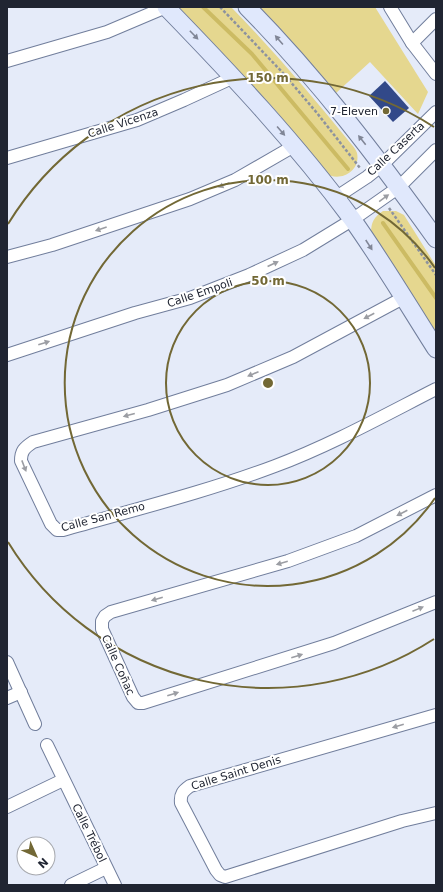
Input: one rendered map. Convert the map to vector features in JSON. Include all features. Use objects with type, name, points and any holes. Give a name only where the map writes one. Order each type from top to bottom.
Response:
[{"type":"street","points":[[7,61],[107,32],[166,7],[234,77],[294,146],[352,220],[436,349]]},
{"type":"street","points":[[247,7],[276,36],[320,88],[399,187],[436,239]]},
{"type":"street","points":[[390,7],[412,43],[436,74]]},
{"type":"street","points":[[412,43],[436,19]]},
{"type":"street","name":"Calle Vicenza","points":[[7,158],[137,120],[234,77]]},
{"type":"street","name":"Calle Caserta","points":[[335,198],[367,177],[382,165],[436,112]]},
{"type":"street","points":[[7,257],[52,245],[190,199],[235,180],[294,146]]},
{"type":"street","points":[[399,187],[436,150]]},
{"type":"street","name":"Calle Empoli","points":[[7,355],[135,313],[190,298],[249,275],[303,250],[352,220],[399,187]]},
{"type":"street","name":"Calle San Remo","points":[[403,298],[292,357],[227,385],[148,410],[32,442],[25,447],[21,453],[21,462],[51,524],[57,530],[63,530],[206,489],[274,466],[334,441],[436,389]]},
{"type":"street","name":"Calle Coñac","points":[[436,495],[356,536],[316,551],[288,561],[111,612],[102,621],[102,629],[132,697],[138,703],[143,703],[328,646],[436,602]]},
{"type":"street","points":[[7,662],[35,724]]},
{"type":"street","points":[[7,698],[21,692]]},
{"type":"street","name":"Calle Saint Denis","points":[[436,715],[190,786],[184,790],[180,796],[181,803],[216,870],[220,875],[225,877],[402,821],[436,813]]},
{"type":"street","name":"Calle Trébol","points":[[47,745],[115,885]]},
{"type":"street","points":[[7,807],[63,780]]},
{"type":"street","points":[[71,885],[106,868]]},
{"type":"path","points":[[220,7],[288,78],[367,177]]},
{"type":"path","points":[[383,199],[436,275]]},
{"type":"shaded area","points":[[176,7],[231,7],[293,74],[354,148],[357,153],[357,159],[353,170],[348,174],[337,177],[325,173],[277,112],[217,47]]},
{"type":"shaded area","points":[[257,7],[375,7],[428,92],[418,114],[370,62],[336,93]]},
{"type":"shaded area","points":[[383,211],[396,211],[404,215],[436,266],[436,335],[371,233],[374,220],[377,215]]},
{"type":"building","points":[[385,81],[409,108],[393,122],[369,96]]},
{"type":"waterway","points":[[203,7],[252,54],[348,169]]},
{"type":"waterway","points":[[383,223],[436,298]]},
{"type":"place","name":"7-Eleven","points":[[386,111]]}]
